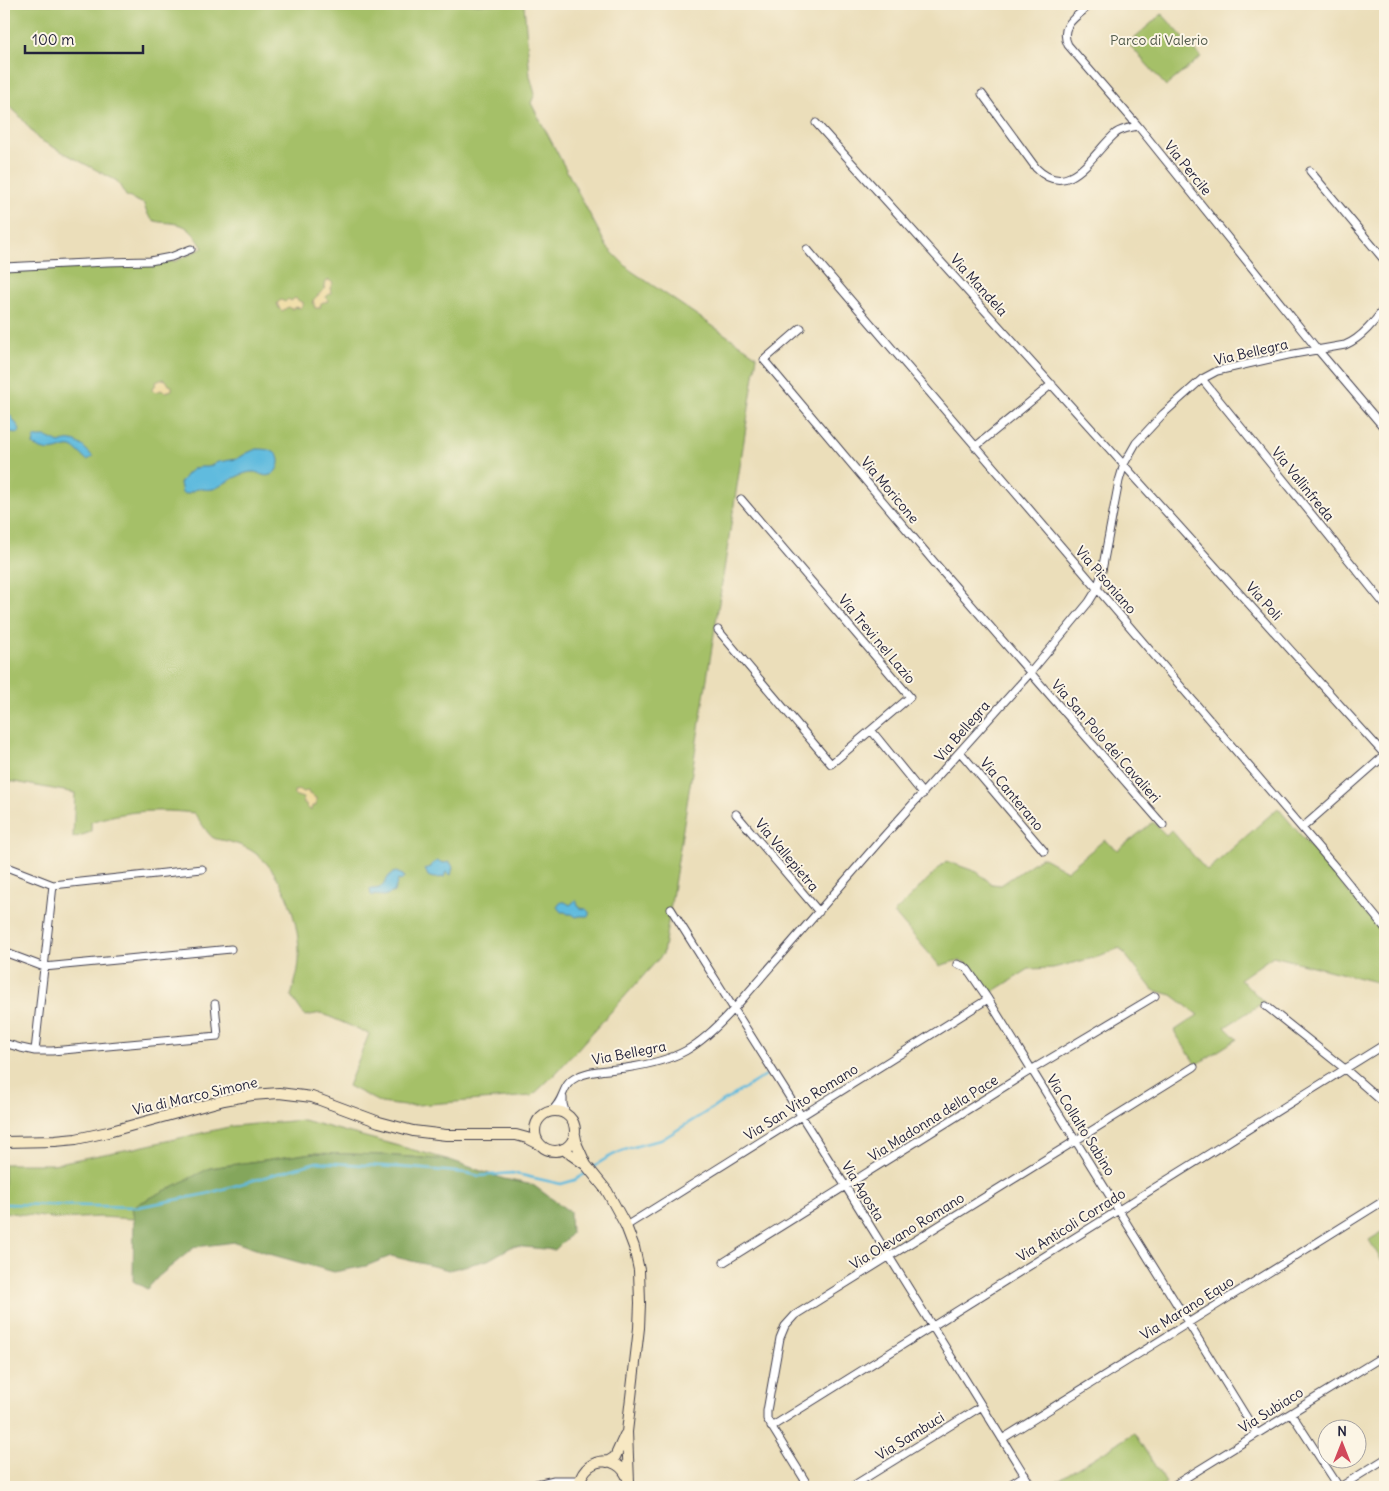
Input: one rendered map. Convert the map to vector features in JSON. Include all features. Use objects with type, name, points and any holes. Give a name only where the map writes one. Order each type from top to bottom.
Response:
[{"type":"street","name":"Via Percile","points":[[1091,4],[1066,27],[1066,42],[1138,126],[1318,350],[1385,429]]},
{"type":"street","points":[[982,94],[1036,168],[1044,175],[1053,179],[1064,178],[1079,172],[1116,134],[1124,129],[1138,126]]},
{"type":"street","name":"Via Mandela","points":[[816,123],[1124,464]]},
{"type":"street","points":[[1310,171],[1385,261]]},
{"type":"street","name":"Via Pisoniano","points":[[807,249],[1302,828],[1385,928]]},
{"type":"street","points":[[4,267],[150,261],[172,257],[191,250]]},
{"type":"street","name":"Via Bellegra","points":[[550,1112],[559,1105],[570,1081],[581,1075],[651,1064],[682,1053],[704,1039],[733,1010],[1086,606],[1097,589],[1101,576],[1124,464],[1132,448],[1143,434],[1176,401],[1202,379],[1221,370],[1337,347],[1351,342],[1372,323],[1385,307]]},
{"type":"street","name":"Via Moricone","points":[[801,328],[764,360],[934,562],[1030,672]]},
{"type":"street","name":"Via Vallinfreda","points":[[1202,379],[1385,605]]},
{"type":"street","points":[[975,447],[1052,384]]},
{"type":"street","name":"Via Poli","points":[[1124,464],[1385,755]]},
{"type":"street","name":"Via Trevi nel Lazio","points":[[718,630],[831,764],[910,697],[741,499]]},
{"type":"street","name":"Via San Polo dei Cavalieri","points":[[1030,672],[1163,825]]},
{"type":"street","points":[[871,730],[923,794]]},
{"type":"street","name":"Via Canterano","points":[[960,752],[1044,851]]},
{"type":"street","points":[[1302,828],[1385,755]]},
{"type":"street","name":"Via Vallepietra","points":[[736,814],[819,912]]},
{"type":"street","points":[[4,866],[53,885],[202,869]]},
{"type":"street","points":[[35,1051],[53,885]]},
{"type":"street","name":"Via Agosta","points":[[671,909],[1032,1487]]},
{"type":"street","points":[[4,952],[44,967],[231,949]]},
{"type":"street","name":"Via Collalto Sabino","points":[[957,964],[968,970],[988,999],[1257,1434]]},
{"type":"street","name":"Via Madonna della Pace","points":[[724,1262],[1031,1070],[1155,996]]},
{"type":"street","name":"Via San Vito Romano","points":[[626,1226],[988,999]]},
{"type":"street","points":[[4,1043],[35,1051],[52,1052],[218,1036],[215,1004]]},
{"type":"street","points":[[1266,1006],[1345,1069],[1385,1104]]},
{"type":"street","name":"Via Anticoli Corrado","points":[[771,1427],[1385,1044]]},
{"type":"street","name":"Via Olevano Romano","points":[[809,1487],[767,1419],[780,1338],[787,1322],[1194,1068]]},
{"type":"street","name":"Via di Marco Simone","points":[[4,1142],[76,1139],[232,1099],[278,1092],[312,1096],[379,1122],[413,1131],[446,1136],[508,1134],[522,1131],[539,1119]]},
{"type":"street","points":[[563,1095],[566,1115]]},
{"type":"street","points":[[574,1135],[571,1143],[563,1149],[550,1151],[539,1144],[535,1132],[536,1125],[544,1114],[561,1112],[566,1115],[573,1124],[577,1145],[586,1165]]},
{"type":"street","name":"Via di Marco Simone","points":[[508,1134],[527,1138],[539,1144]]},
{"type":"street","points":[[563,1149],[586,1165],[607,1192],[626,1226],[634,1247],[639,1270],[639,1328],[627,1432],[628,1485]]},
{"type":"street","name":"Via Marano Equo","points":[[1002,1438],[1385,1200]]},
{"type":"street","name":"Via Subiaco","points":[[1171,1487],[1385,1355]]},
{"type":"street","name":"Via Sambuci","points":[[850,1487],[982,1406]]},
{"type":"street","points":[[1291,1413],[1340,1487],[1385,1459]]},
{"type":"street","points":[[607,1462],[615,1457],[627,1432]]},
{"type":"street","points":[[524,1487],[554,1480],[580,1484],[583,1474],[593,1464],[600,1462],[615,1464],[621,1468],[626,1475],[628,1485]]},
{"type":"street","points":[[1006,1487],[1024,1476]]},
{"type":"green space","points":[[4,4],[524,4],[530,76],[535,94],[531,103],[607,247],[630,270],[757,356],[663,954],[556,1073],[532,1096],[404,1106],[381,1103],[348,1086],[369,1034],[321,1013],[305,1016],[291,996],[299,962],[297,933],[283,887],[266,862],[245,847],[212,837],[194,813],[155,811],[117,815],[91,822],[91,832],[73,838],[75,793],[4,780],[4,271],[176,261],[203,248],[194,235],[185,227],[174,223],[153,220],[144,204],[126,196],[117,181],[38,139],[19,115],[4,101]]},
{"type":"green space","name":"Parco di Valerio","points":[[1162,14],[1201,57],[1166,86],[1128,43]]},
{"type":"green space","points":[[1278,808],[1385,936],[1385,990],[1376,982],[1273,956],[1240,979],[1264,1002],[1225,1027],[1237,1039],[1196,1065],[1174,1031],[1198,1015],[1172,995],[1153,990],[1120,948],[1093,958],[1053,968],[1029,969],[991,993],[972,967],[962,961],[940,966],[894,913],[946,861],[977,872],[992,884],[1001,885],[1042,857],[1067,871],[1104,840],[1118,850],[1153,822],[1166,835],[1171,830],[1207,871]]},
{"type":"green space","points":[[303,1120],[450,1160],[383,1155],[312,1153],[210,1168],[134,1219],[100,1217],[60,1219],[4,1212],[4,1164],[53,1164],[233,1126]]},
{"type":"green space","points":[[312,1153],[383,1155],[450,1160],[504,1179],[533,1185],[570,1212],[571,1234],[555,1250],[513,1246],[488,1260],[449,1270],[391,1256],[366,1266],[334,1272],[235,1242],[195,1247],[159,1276],[147,1289],[133,1281],[134,1219],[132,1207],[210,1168]]},
{"type":"green space","points":[[1382,1232],[1385,1238],[1385,1266],[1369,1240]]},
{"type":"green space","points":[[1134,1433],[1166,1483],[1159,1487],[1047,1487]]},
{"type":"sand","points":[[329,280],[333,283],[330,288],[331,293],[326,297],[328,301],[321,303],[320,308],[315,308],[313,300],[324,290],[326,282]]},
{"type":"sand","points":[[295,298],[303,302],[303,306],[291,309],[288,307],[282,311],[279,308],[277,303],[281,300],[285,302],[288,299],[291,301]]},
{"type":"sand","points":[[163,379],[172,386],[172,390],[156,392],[152,390],[156,382]]},
{"type":"sand","points":[[301,790],[303,792],[308,791],[309,794],[316,798],[316,806],[312,806],[311,810],[303,802],[303,798],[294,795],[294,791]]},
{"type":"water","points":[[4,412],[10,415],[20,429],[19,433],[4,430]]},
{"type":"water","points":[[35,437],[46,437],[59,443],[74,441],[93,457],[87,460],[71,447],[53,451],[41,449],[33,445]]},
{"type":"water","points":[[256,449],[269,450],[277,456],[279,462],[273,474],[266,476],[249,472],[237,476],[214,489],[198,489],[187,494],[182,493],[180,483],[193,469],[237,459]]},
{"type":"water","points":[[437,861],[450,862],[453,867],[451,875],[446,872],[444,877],[434,878],[428,876],[425,869],[431,867]]},
{"type":"water","points":[[396,872],[403,875],[404,878],[401,881],[398,880],[394,892],[384,896],[371,895],[370,889],[377,889],[382,886],[392,873]]},
{"type":"water","points":[[576,900],[579,908],[586,909],[589,912],[589,916],[576,917],[572,914],[561,912],[557,907],[561,902],[570,905]]},
{"type":"waterway","points":[[592,1168],[625,1150],[661,1140],[766,1075]]},
{"type":"waterway","points":[[4,1204],[138,1207],[206,1194],[317,1162],[412,1168],[467,1173],[479,1176],[512,1173],[561,1184],[575,1180],[588,1172]]}]
